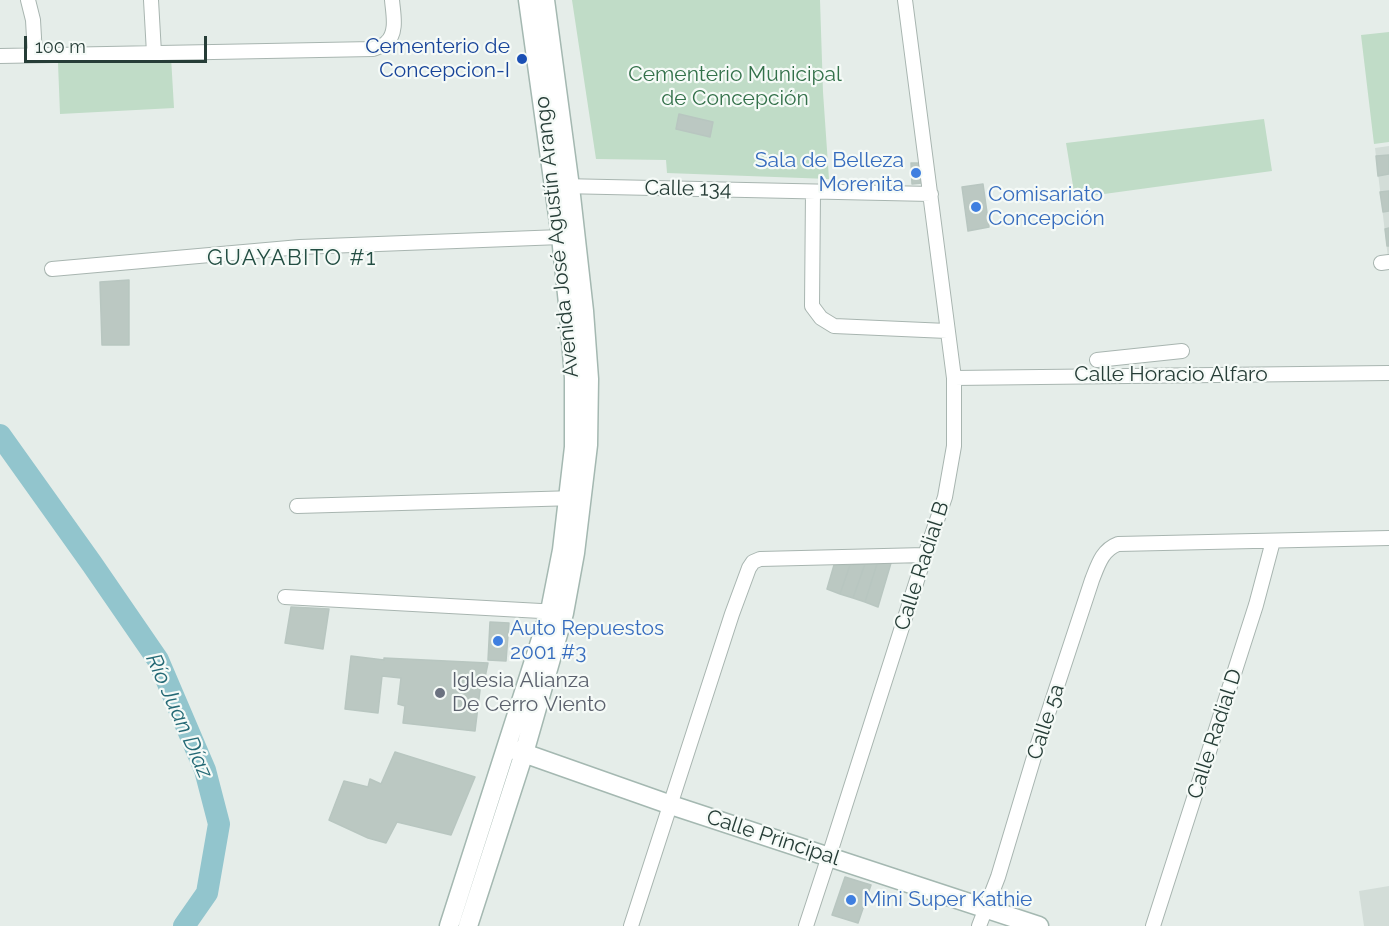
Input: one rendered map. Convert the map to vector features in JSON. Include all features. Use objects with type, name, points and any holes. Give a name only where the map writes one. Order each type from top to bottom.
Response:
[{"type":"main road","name":"Avenida José Agustín Arango","points":[[468,926],[557,612],[562,550],[588,445],[589,379],[584,311],[528,0]]},
{"type":"main road","name":"Avenida José Agustín Arango","points":[[545,0],[562,186],[561,237],[574,378],[575,498]]},
{"type":"main road","name":"Avenida José Agustín Arango","points":[[449,926],[516,751]]},
{"type":"main road","name":"Calle Principal","points":[[516,751],[671,805],[1039,926]]},
{"type":"street","points":[[28,0],[33,20],[35,55]]},
{"type":"street","points":[[151,0],[154,53]]},
{"type":"street","points":[[0,56],[373,49],[386,44],[392,34],[394,20],[392,0]]},
{"type":"street","name":"Calle Radial B","points":[[806,926],[945,497],[954,446],[954,378],[905,0]]},
{"type":"street","name":"Calle 134","points":[[562,186],[931,194]]},
{"type":"street","points":[[813,192],[812,306],[821,318],[834,326],[947,331]]},
{"type":"street","points":[[52,269],[300,247],[561,237]]},
{"type":"street","points":[[1097,360],[1182,351]]},
{"type":"street","points":[[1112,359],[1113,376]]},
{"type":"street","name":"Calle Horacio Alfaro","points":[[954,378],[1389,373]]},
{"type":"street","points":[[297,506],[575,498]]},
{"type":"street","points":[[1273,541],[1389,538]]},
{"type":"street","name":"Calle 5a","points":[[979,926],[1001,866],[1092,580],[1107,550],[1118,544],[1273,541]]},
{"type":"street","name":"Calle Radial D","points":[[1154,926],[1256,605],[1273,541]]},
{"type":"street","points":[[631,926],[748,568],[753,562],[760,560],[925,555]]},
{"type":"street","points":[[285,597],[557,612]]},
{"type":"shaded area","points":[[1389,146],[1389,258],[1388,258],[1375,148]]},
{"type":"shaded area","points":[[1389,886],[1389,926],[1364,926],[1359,891]]},
{"type":"green space","name":"Cementerio Municipal de Concepción","points":[[572,0],[820,0],[829,179],[667,173],[666,160],[596,159]]},
{"type":"green space","points":[[1389,32],[1389,142],[1374,144],[1361,35]]},
{"type":"green space","points":[[171,57],[174,108],[60,114],[58,63]]},
{"type":"green space","points":[[1264,119],[1272,171],[1075,198],[1066,143]]},
{"type":"building","points":[[679,114],[713,122],[710,137],[676,129]]},
{"type":"building","points":[[1389,155],[1389,174],[1378,176],[1376,156]]},
{"type":"building","name":"Sala de Belleza Morenita","points":[[911,163],[921,163],[922,183],[912,184]]},
{"type":"building","name":"Comisariato Concepción","points":[[983,184],[989,227],[968,231],[962,187]]},
{"type":"building","points":[[1389,191],[1389,211],[1383,212],[1380,192]]},
{"type":"building","points":[[1389,228],[1389,246],[1387,246],[1385,229]]},
{"type":"building","points":[[129,280],[129,345],[102,345],[100,282]]},
{"type":"building","points":[[891,563],[878,607],[865,602],[877,564]]},
{"type":"building","points":[[865,564],[853,598],[840,594],[850,565]]},
{"type":"building","points":[[865,564],[877,564],[865,602],[853,598]]},
{"type":"building","points":[[834,565],[850,565],[840,594],[827,589]]},
{"type":"building","points":[[291,607],[329,609],[323,649],[285,643]]},
{"type":"building","name":"Auto Repuestos 2001 #3","points":[[490,622],[509,623],[506,661],[488,660]]},
{"type":"building","name":"Iglesia Alianza De Cerro Viento","points":[[351,656],[384,660],[384,658],[488,663],[484,682],[481,682],[475,731],[403,723],[405,706],[398,704],[401,678],[382,676],[378,713],[345,709]]},
{"type":"building","points":[[395,752],[475,777],[451,835],[397,822],[386,843],[368,838],[329,820],[344,781],[368,787],[370,779],[381,784]]},
{"type":"building","name":"Mini Super Kathie","points":[[845,877],[871,885],[858,923],[832,915]]},
{"type":"waterway","name":"Río Juan Díaz","points":[[0,435],[158,660],[205,770],[219,824],[207,893],[184,926]]},
{"type":"place","name":"Cementerio de Concepcion-I","points":[[522,59]]},
{"type":"place","name":"Sala de Belleza Morenita","points":[[916,173]]},
{"type":"place","name":"Comisariato Concepción","points":[[976,207]]},
{"type":"place","name":"Auto Repuestos 2001 #3","points":[[498,641]]},
{"type":"place","name":"Iglesia Alianza De Cerro Viento","points":[[440,693]]},
{"type":"place","name":"Mini Super Kathie","points":[[851,900]]},
{"type":"district","name":"GUAYABITO #1","points":[[292,258]]}]
